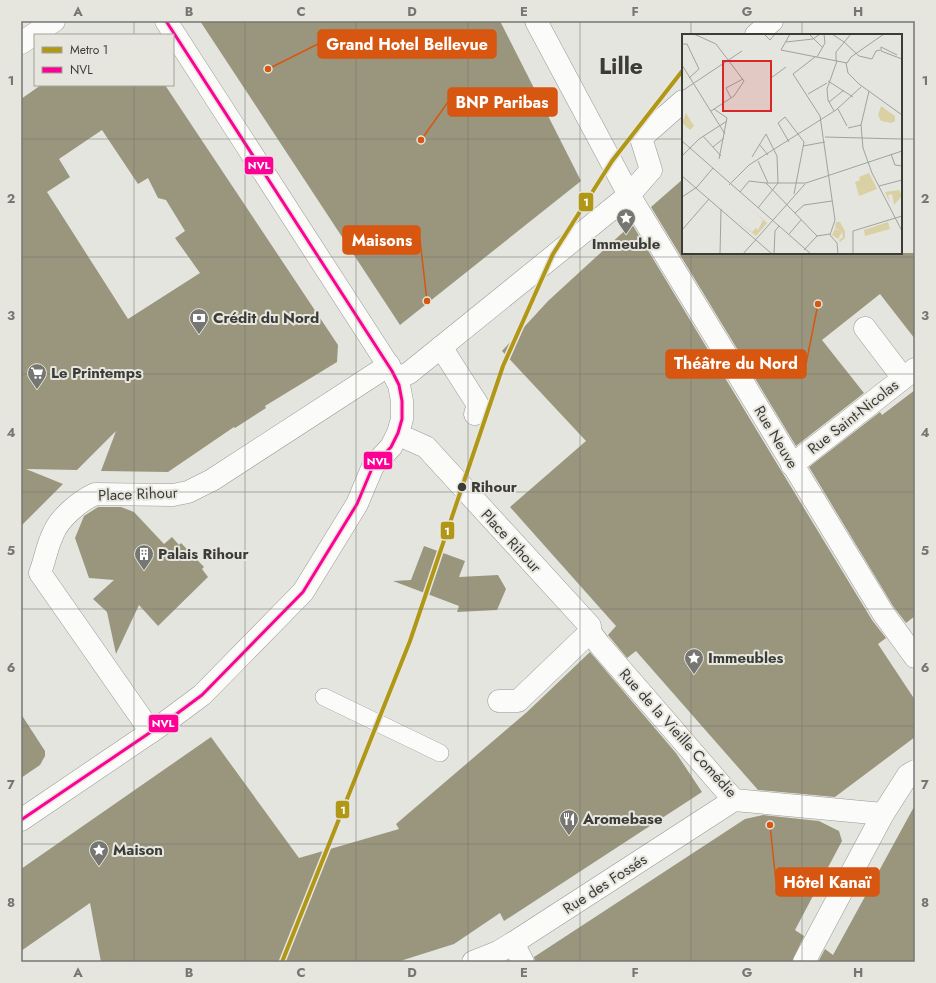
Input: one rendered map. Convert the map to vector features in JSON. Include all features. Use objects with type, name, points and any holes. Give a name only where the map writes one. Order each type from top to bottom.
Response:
[{"type":"street","points":[[34,34],[54,21]]},
{"type":"street","points":[[21,820],[151,732],[202,695],[303,592],[333,545],[361,496],[373,466],[390,446],[398,433],[402,419],[402,401],[392,372],[373,339],[166,21]]},
{"type":"street","name":"Rue Neuve","points":[[536,21],[629,195],[642,214],[792,465],[883,613],[915,657]]},
{"type":"street","points":[[757,34],[772,21]]},
{"type":"street","points":[[21,43],[34,34]]},
{"type":"street","name":"Place Rihour","points":[[151,732],[40,573],[52,535],[57,525],[86,498],[95,494],[173,495],[197,488],[392,372],[409,373],[629,195],[651,170],[641,138],[682,102]]},
{"type":"street","points":[[865,328],[909,373]]},
{"type":"street","points":[[441,347],[478,405],[475,414]]},
{"type":"street","name":"Rue Saint-Nicolas","points":[[792,465],[909,373]]},
{"type":"street","name":"Place Rihour","points":[[408,439],[426,448],[590,626],[596,639]]},
{"type":"street","points":[[499,701],[518,701],[596,639]]},
{"type":"street","name":"Rue de la Vieille Comédie","points":[[596,639],[734,800],[883,814]]},
{"type":"street","points":[[804,962],[883,814],[908,775],[915,771]]},
{"type":"street","name":"Rue des Fossés","points":[[473,962],[498,952],[518,953],[734,800]]},
{"type":"lane","points":[[324,697],[440,753]]},
{"type":"building","points":[[200,21],[500,21],[581,181],[400,325]]},
{"type":"building","points":[[40,86],[166,86],[338,345],[337,362],[265,406],[266,408],[235,428],[234,427],[168,472],[101,471],[116,431],[77,470],[26,469],[63,484],[21,526],[21,99]],"holes":[[[102,130],[138,184],[148,178],[158,198],[166,200],[185,231],[175,238],[200,273],[128,319],[47,192],[70,177],[59,159]]]},
{"type":"building","points":[[682,180],[682,254],[915,253],[915,339],[880,294],[822,340],[864,393],[796,446],[651,207]]},
{"type":"building","points":[[632,224],[872,620],[886,638],[878,644],[915,700],[915,737],[835,797],[758,790],[636,651],[627,658],[608,635],[616,626],[510,507],[586,441],[502,351],[548,301]]},
{"type":"building","points":[[915,390],[915,616],[906,623],[893,606],[809,467],[880,412],[882,415]]},
{"type":"building","name":"Palais Rihour","points":[[98,507],[121,507],[134,512],[164,544],[172,537],[179,545],[181,543],[204,567],[202,569],[208,577],[158,626],[139,605],[116,654],[107,612],[93,599],[114,580],[89,578],[75,538],[84,516]]},
{"type":"building","points":[[424,546],[465,561],[459,577],[498,575],[506,589],[497,610],[457,612],[459,606],[393,581],[411,580]]},
{"type":"building","points":[[590,652],[676,753],[702,792],[504,921],[500,913],[454,944],[397,962],[101,962],[90,903],[21,951],[21,869],[211,737],[299,858],[399,829],[396,824],[527,712]]},
{"type":"building","points":[[21,714],[45,751],[45,756],[40,765],[21,778]]},
{"type":"building","points":[[915,805],[915,962],[818,962],[825,949],[833,955]]},
{"type":"building","points":[[763,815],[819,821],[839,831],[842,841],[795,930],[804,936],[792,962],[535,962],[534,957],[745,819]]},
{"type":"metro line","name":"1","points":[[282,962],[410,641],[503,366],[553,254],[612,161],[682,71]]},
{"type":"transit line","name":"NVL","points":[[21,820],[167,721],[202,695],[303,592],[357,504],[373,466],[391,447],[398,433],[402,419],[402,401],[399,385],[392,371],[166,21]]},
{"type":"place","name":"Grand Hotel Bellevue","points":[[268,69]]},
{"type":"place","name":"BNP Paribas","points":[[421,140]]},
{"type":"place","name":"Immeuble","points":[[626,235]]},
{"type":"place","name":"Maisons","points":[[427,301]]},
{"type":"place","name":"Théâtre du Nord","points":[[818,304]]},
{"type":"place","name":"Crédit du Nord","points":[[199,335]]},
{"type":"place","name":"Le Printemps","points":[[37,390]]},
{"type":"place","name":"Rihour","points":[[462,487]]},
{"type":"place","name":"Palais Rihour","points":[[144,571]]},
{"type":"place","name":"Immeubles","points":[[694,675]]},
{"type":"place","name":"Hôtel Kanaï","points":[[770,825]]},
{"type":"place","name":"Aromebase","points":[[569,836]]},
{"type":"place","name":"Maison","points":[[99,867]]},
{"type":"district","name":"Lille","points":[[621,66]]}]
